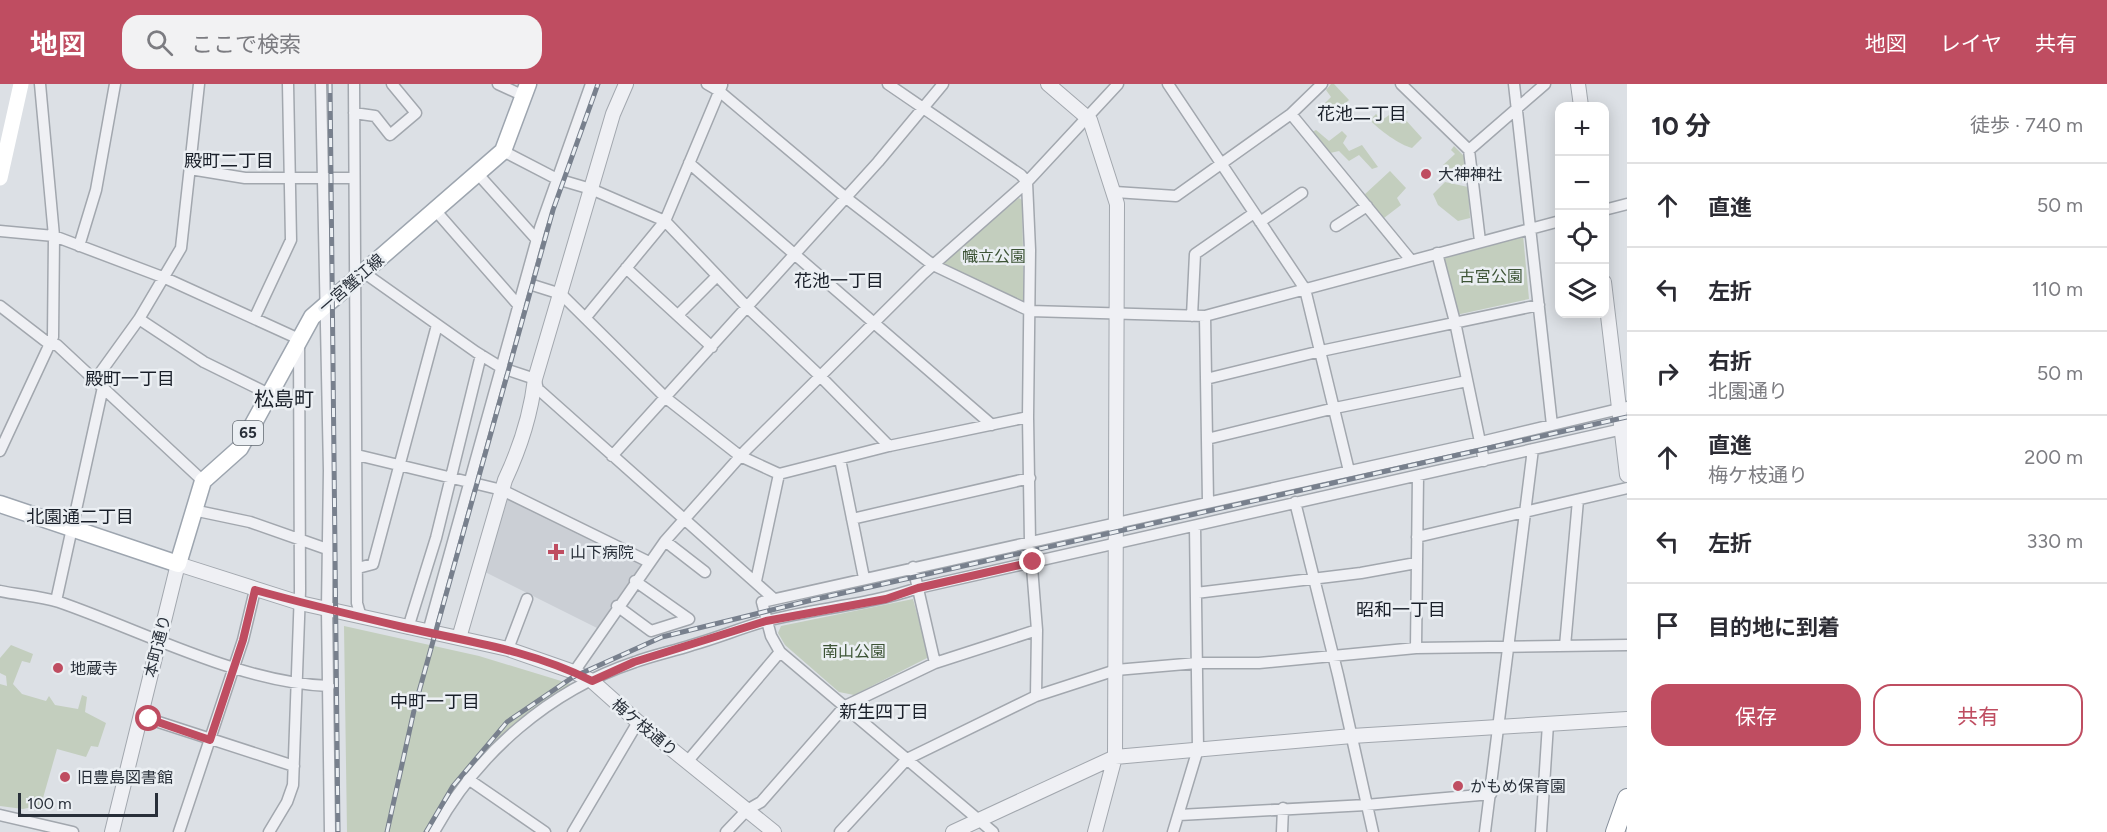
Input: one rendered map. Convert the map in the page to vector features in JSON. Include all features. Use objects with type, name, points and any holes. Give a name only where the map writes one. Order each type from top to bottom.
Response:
[{"type":"highway","points":[[1615,832],[1627,798]]},
{"type":"main road","points":[[0,178],[3,149],[21,84]]},
{"type":"main road","name":"一宮蟹江線","points":[[202,481],[240,448],[312,317],[503,151],[526,90]]},
{"type":"main road","points":[[0,504],[178,564],[202,481]]},
{"type":"street","points":[[0,451],[48,343],[53,337],[54,236],[40,84]]},
{"type":"street","points":[[79,246],[96,190],[115,84]]},
{"type":"street","points":[[56,601],[99,383],[165,278],[181,248],[199,84]]},
{"type":"street","points":[[255,317],[291,240],[288,84]]},
{"type":"street","points":[[321,84],[329,470],[327,609],[330,832]]},
{"type":"street","points":[[354,84],[354,178],[358,277],[357,603],[361,617]]},
{"type":"street","points":[[354,113],[375,116],[390,135],[416,113],[392,84]]},
{"type":"street","points":[[498,84],[526,90]]},
{"type":"street","points":[[428,632],[537,240],[591,84]]},
{"type":"street","points":[[459,638],[502,490],[533,398],[535,379],[613,114],[626,84]]},
{"type":"street","points":[[707,84],[721,87],[845,197],[933,265],[1030,311],[1205,316],[1555,222]]},
{"type":"street","points":[[888,84],[1021,175],[1028,183],[1030,311],[1028,417],[1030,542],[1037,630],[1036,696]]},
{"type":"street","points":[[612,456],[712,347],[943,84]]},
{"type":"street","points":[[1048,84],[1089,118],[1115,192],[1117,522],[1115,758],[1095,832]]},
{"type":"street","points":[[574,672],[617,606],[683,517],[740,456],[933,265],[1028,183],[1118,84]]},
{"type":"street","points":[[1167,84],[1222,162],[1305,289],[1322,351],[1349,471]]},
{"type":"street","points":[[1401,84],[1469,150],[1480,241]]},
{"type":"street","points":[[1514,84],[1552,425]]},
{"type":"street","points":[[1469,150],[1545,84]]},
{"type":"street","points":[[1578,84],[1580,102]]},
{"type":"street","points":[[1115,192],[1176,196],[1291,114],[1318,85]]},
{"type":"street","points":[[586,317],[665,221],[721,87]]},
{"type":"street","points":[[1291,114],[1410,260]]},
{"type":"street","points":[[503,151],[557,180],[591,189],[665,221],[747,307],[889,446]]},
{"type":"street","points":[[689,163],[992,425]]},
{"type":"street","points":[[190,169],[245,178],[354,178]]},
{"type":"street","points":[[477,173],[537,240]]},
{"type":"street","points":[[1192,316],[1195,254],[1302,193]]},
{"type":"street","points":[[1609,209],[1627,204]]},
{"type":"street","points":[[1336,226],[1367,206]]},
{"type":"street","points":[[435,210],[519,306]]},
{"type":"street","points":[[0,231],[54,236],[165,278],[299,339],[300,603],[293,785],[287,802],[269,832]]},
{"type":"street","points":[[1437,253],[1455,322],[1484,460]]},
{"type":"street","points":[[626,268],[712,347]]},
{"type":"street","points":[[678,315],[717,276]]},
{"type":"street","points":[[358,277],[502,368],[535,379]]},
{"type":"street","points":[[526,283],[561,294],[666,398],[740,456],[779,474],[889,446],[1028,417]]},
{"type":"street","points":[[1206,379],[1322,351],[1539,305]]},
{"type":"street","points":[[0,306],[48,343],[57,345],[202,481]]},
{"type":"street","points":[[1609,310],[1623,408],[1627,475]]},
{"type":"street","points":[[1205,316],[1208,502]]},
{"type":"street","points":[[139,319],[204,362],[269,394]]},
{"type":"street","points":[[358,568],[373,564],[437,325]]},
{"type":"street","points":[[408,628],[436,537],[481,355]]},
{"type":"street","points":[[535,379],[538,388],[612,456],[774,598]]},
{"type":"street","points":[[1207,439],[1335,408],[1467,381]]},
{"type":"street","points":[[993,832],[780,652],[766,621],[762,602],[1481,442],[1623,408]]},
{"type":"street","points":[[434,832],[468,779],[531,717],[592,681],[634,662],[766,621],[886,599],[918,588],[1624,429]]},
{"type":"street","points":[[1485,832],[1533,449]]},
{"type":"street","points":[[357,455],[502,490],[649,562]]},
{"type":"street","points":[[840,459],[864,578]]},
{"type":"street","points":[[756,581],[779,474]]},
{"type":"street","points":[[1416,648],[1418,476]]},
{"type":"street","points":[[852,519],[1030,478]]},
{"type":"street","points":[[1417,537],[1627,488]]},
{"type":"street","points":[[1565,646],[1578,500]]},
{"type":"street","points":[[1295,502],[1334,657],[1373,832]]},
{"type":"street","points":[[193,510],[250,522],[327,549]]},
{"type":"street","points":[[1173,832],[1198,749],[1195,526]]},
{"type":"street","points":[[665,541],[705,572]]},
{"type":"street","points":[[1196,593],[1416,563]]},
{"type":"street","name":"梅ケ枝通り","points":[[178,564],[300,603],[508,649],[574,672],[592,681],[638,722],[774,832]]},
{"type":"street","name":"本町通り","points":[[112,832],[178,564]]},
{"type":"street","points":[[913,567],[935,663]]},
{"type":"street","points":[[617,606],[651,631],[689,619],[635,581]]},
{"type":"street","points":[[179,832],[243,640],[255,590]]},
{"type":"street","points":[[0,591],[56,601],[233,666],[298,685],[329,686]]},
{"type":"street","points":[[508,649],[527,599]]},
{"type":"street","points":[[726,832],[747,810],[760,802],[845,706],[935,663],[1037,630]]},
{"type":"street","points":[[840,832],[907,759],[1036,696],[1116,670],[1197,663],[1259,663],[1416,648],[1627,645]]},
{"type":"street","points":[[687,762],[780,652]]},
{"type":"street","points":[[140,716],[294,766]]},
{"type":"street","points":[[953,832],[1115,758],[1352,736],[1627,719]]},
{"type":"street","points":[[573,832],[638,722]]},
{"type":"street","points":[[1541,832],[1548,724]]},
{"type":"street","points":[[468,779],[545,832]]},
{"type":"street","points":[[1179,815],[1366,805],[1491,794]]},
{"type":"street","points":[[1282,832],[1283,808]]},
{"type":"street","points":[[0,815],[74,832]]},
{"type":"shaded area","name":"山下病院","points":[[508,498],[642,563],[597,628],[485,572]]},
{"type":"green space","points":[[1334,84],[1349,100],[1334,114],[1324,104],[1331,97],[1326,90]]},
{"type":"green space","points":[[1402,106],[1408,112],[1403,117],[1422,138],[1412,148],[1390,137],[1370,120],[1376,114],[1382,120]]},
{"type":"green space","points":[[1316,130],[1329,141],[1342,131],[1347,136],[1343,143],[1349,151],[1362,145],[1378,167],[1372,169],[1359,155],[1349,161],[1339,151],[1330,153],[1312,132]]},
{"type":"green space","points":[[1454,146],[1465,157],[1467,182],[1459,181],[1443,165],[1455,154],[1451,150]]},
{"type":"green space","points":[[1390,171],[1406,188],[1397,198],[1401,205],[1384,218],[1364,195]]},
{"type":"green space","points":[[1445,182],[1468,187],[1470,218],[1458,221],[1438,205],[1433,194]]},
{"type":"green space","name":"幟立公園","points":[[1019,198],[1022,200],[1024,303],[942,263]]},
{"type":"green space","name":"古宮公園","points":[[1523,235],[1529,299],[1456,315],[1442,257]]},
{"type":"green space","name":"南山公園","points":[[913,599],[929,657],[854,695],[839,692],[785,645],[778,633],[781,626]]},
{"type":"green space","points":[[344,626],[479,656],[571,684],[508,729],[459,783],[430,832],[347,832]]},
{"type":"green space","points":[[11,645],[33,654],[30,663],[22,661],[13,684],[22,694],[46,701],[49,696],[55,705],[78,709],[82,695],[87,697],[85,712],[106,723],[98,747],[91,746],[86,757],[57,749],[41,805],[23,809],[0,806],[0,684],[7,686],[6,676],[0,673],[0,658]]},
{"type":"railway","points":[[330,84],[338,832]]},
{"type":"railway","points":[[387,832],[415,706],[553,210],[598,84]]},
{"type":"railway","points":[[426,832],[453,786],[507,722],[573,677],[662,637],[812,600],[1627,417]]},
{"type":"place","name":"大神神社","points":[[1426,174]]},
{"type":"place","name":"山下病院","points":[[556,552]]},
{"type":"place","name":"地蔵寺","points":[[58,668]]},
{"type":"place","name":"旧豊島図書館","points":[[65,777]]},
{"type":"place","name":"かもめ保育園","points":[[1458,786]]},
{"type":"district","name":"花池二丁目","points":[[1362,114]]},
{"type":"district","name":"殿町二丁目","points":[[229,161]]},
{"type":"district","name":"花池一丁目","points":[[839,281]]},
{"type":"district","name":"殿町一丁目","points":[[130,379]]},
{"type":"district","name":"松島町","points":[[284,399]]},
{"type":"district","name":"北園通二丁目","points":[[80,517]]},
{"type":"district","name":"昭和一丁目","points":[[1401,610]]},
{"type":"district","name":"中町一丁目","points":[[435,702]]},
{"type":"district","name":"新生四丁目","points":[[884,712]]},
{"type":"route","points":[[149,719],[210,740],[243,640],[255,590],[300,603],[539,657],[592,681],[634,662],[766,621],[886,599],[918,588],[1033,562]]}]
